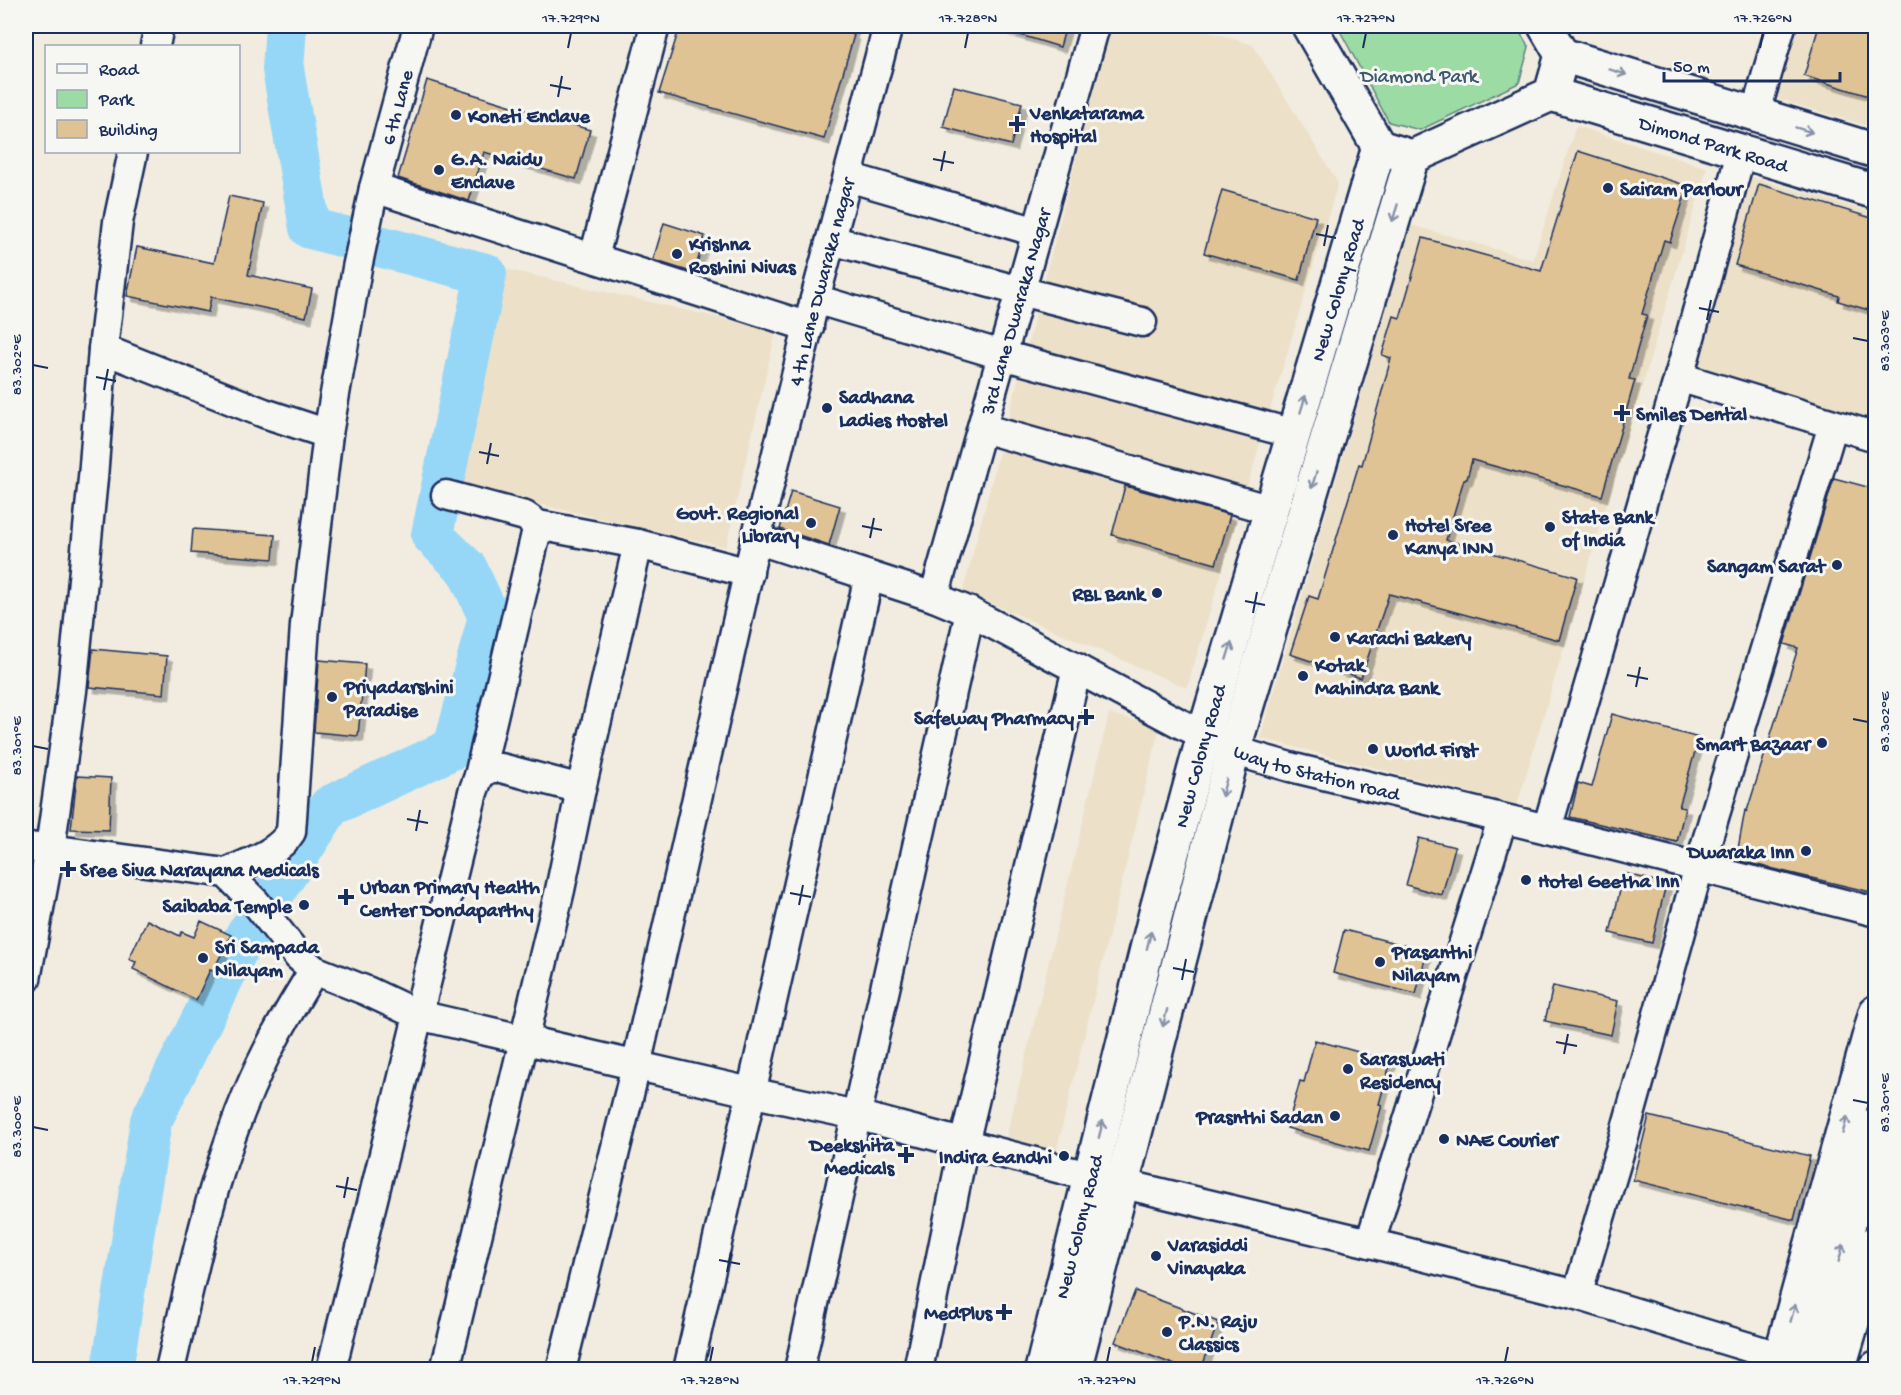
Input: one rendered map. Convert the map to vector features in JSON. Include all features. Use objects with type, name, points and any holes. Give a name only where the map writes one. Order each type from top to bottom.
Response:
[{"type":"main road","points":[[1309,26],[1379,147],[1412,158],[1551,94],[1562,54],[1545,26]]},
{"type":"main road","name":"Dimond Park Road","points":[[1562,54],[1875,151]]},
{"type":"main road","name":"Dimond Park Road","points":[[1551,94],[1875,192]]},
{"type":"main road","name":"New Colony Road","points":[[1042,1370],[1089,1175],[1204,735],[1379,147]]},
{"type":"main road","name":"New Colony Road","points":[[1074,1370],[1234,748],[1412,158]]},
{"type":"main road","points":[[1788,1365],[1875,1012]]},
{"type":"main road","points":[[1788,1365],[1836,1271],[1875,1124]]},
{"type":"main road","points":[[1838,1370],[1875,1242]]},
{"type":"street","points":[[155,45],[159,26]]},
{"type":"street","name":"6 th Lane","points":[[226,873],[271,852],[284,843],[291,832],[305,625],[328,434],[365,229],[417,26]]},
{"type":"street","points":[[594,257],[655,26]]},
{"type":"street","name":"4 th Lane Dwaraka nagar","points":[[561,1370],[636,1066],[756,539],[815,299],[888,26]]},
{"type":"street","name":"3rd Lane Dwaraka Nagar","points":[[934,597],[1095,26]]},
{"type":"street","points":[[1755,115],[1781,26]]},
{"type":"street","points":[[26,979],[38,848],[72,691],[103,349],[118,222],[133,153]]},
{"type":"street","points":[[1547,829],[1680,377],[1741,153]]},
{"type":"street","points":[[848,177],[1037,232]]},
{"type":"street","points":[[374,188],[808,327]]},
{"type":"street","points":[[831,240],[1142,322]]},
{"type":"street","points":[[815,299],[1002,355],[1294,434]]},
{"type":"street","points":[[103,349],[264,413],[328,434]]},
{"type":"street","points":[[1680,377],[1875,438]]},
{"type":"street","points":[[1577,1295],[1699,867],[1833,425]]},
{"type":"street","points":[[982,428],[1271,510]]},
{"type":"street","points":[[446,495],[525,516],[538,525],[638,544],[749,573]]},
{"type":"street","points":[[331,1370],[472,792],[479,776],[538,525]]},
{"type":"street","name":"way to Station road","points":[[756,539],[934,597],[970,612],[1204,735],[1252,756],[1875,912]]},
{"type":"street","points":[[445,1370],[560,890],[638,544]]},
{"type":"street","points":[[688,1370],[869,576]]},
{"type":"street","points":[[799,1370],[970,612]]},
{"type":"street","points":[[918,1370],[964,1144],[1077,668]]},
{"type":"street","points":[[479,776],[489,768],[501,768],[581,789]]},
{"type":"street","points":[[1370,1243],[1502,820]]},
{"type":"street","points":[[38,848],[226,873],[256,903],[298,956],[314,970],[368,991],[418,1015],[856,1115],[1123,1184],[1577,1295],[1788,1365]]},
{"type":"street","points":[[170,1370],[203,1230],[219,1174],[267,1051],[314,970]]},
{"type":"shaded area","points":[[1111,26],[1192,26],[1253,45],[1338,183],[1187,688],[963,591]]},
{"type":"shaded area","points":[[1797,26],[1875,28],[1875,128],[1774,98]]},
{"type":"shaded area","points":[[1576,126],[1707,168],[1517,805],[1260,738],[1411,225],[1533,260]]},
{"type":"shaded area","points":[[1751,177],[1875,213],[1875,421],[1695,369]]},
{"type":"shaded area","points":[[505,269],[776,331],[726,547],[455,485]]},
{"type":"shaded area","points":[[1109,714],[1160,726],[1055,1156],[1005,1143]]},
{"type":"green space","name":"Diamond Park","points":[[1340,26],[1516,26],[1529,47],[1519,83],[1420,130],[1389,122],[1339,29]]},
{"type":"building","points":[[680,26],[854,26],[851,34],[854,35],[824,139],[659,93]]},
{"type":"building","points":[[1005,26],[1066,26],[1060,47],[1004,30]]},
{"type":"building","points":[[1819,26],[1861,26],[1875,30],[1875,98],[1804,76]]},
{"type":"building","points":[[427,80],[590,130],[576,179],[484,152],[469,201],[398,178]]},
{"type":"building","points":[[954,86],[1022,103],[1011,145],[943,127]]},
{"type":"building","points":[[1578,151],[1688,186],[1670,242],[1664,240],[1642,314],[1647,315],[1629,379],[1635,380],[1602,496],[1472,460],[1446,540],[1577,577],[1559,640],[1389,594],[1361,678],[1290,654],[1309,596],[1318,599],[1359,464],[1362,465],[1391,358],[1382,355],[1394,316],[1400,318],[1423,238],[1541,271]]},
{"type":"building","points":[[1759,184],[1875,219],[1875,312],[1838,301],[1839,296],[1735,265]]},
{"type":"building","points":[[1222,190],[1316,217],[1299,280],[1204,253]]},
{"type":"building","points":[[229,196],[263,203],[248,275],[312,289],[306,317],[211,297],[208,312],[127,296],[137,247],[214,263]]},
{"type":"building","name":"Krishna Roshini Nivas","points":[[664,223],[705,236],[694,273],[653,260]]},
{"type":"building","points":[[1834,478],[1875,489],[1875,893],[1736,860],[1745,810],[1747,811],[1798,648],[1784,644]]},
{"type":"building","points":[[1125,486],[1230,515],[1216,564],[1112,535]]},
{"type":"building","points":[[791,491],[840,506],[829,545],[780,529]]},
{"type":"building","points":[[193,529],[275,535],[273,559],[191,553]]},
{"type":"building","points":[[93,649],[167,656],[164,694],[89,687]]},
{"type":"building","name":"Priyadarshini Paradise","points":[[319,660],[365,664],[358,736],[314,732]]},
{"type":"building","points":[[1612,714],[1699,738],[1679,807],[1685,808],[1677,842],[1570,817],[1578,783],[1592,787]]},
{"type":"building","points":[[77,776],[111,778],[109,830],[71,829]]},
{"type":"building","points":[[1419,838],[1455,847],[1442,895],[1406,885]]},
{"type":"building","points":[[1624,873],[1666,884],[1652,943],[1610,933]]},
{"type":"building","name":"Sri Sampada Nilayam","points":[[147,920],[180,936],[182,932],[194,937],[201,921],[231,935],[213,971],[210,970],[196,1000],[133,969],[136,962],[129,959]]},
{"type":"building","name":"Prasanthi Nilayam","points":[[1344,930],[1427,951],[1416,994],[1333,973]]},
{"type":"building","points":[[1553,986],[1618,1001],[1611,1035],[1545,1021]]},
{"type":"building","points":[[1315,1040],[1391,1061],[1369,1151],[1287,1128],[1300,1081],[1304,1082]]},
{"type":"building","points":[[1649,1116],[1810,1156],[1794,1220],[1633,1180]]},
{"type":"building","name":"P.N. Raju Classics","points":[[1135,1291],[1218,1322],[1201,1370],[1188,1370],[1115,1342]]},
{"type":"waterway","points":[[112,1370],[151,1121],[237,950],[330,806],[454,748],[489,617],[467,569],[432,535],[486,274],[310,228],[283,69],[286,26]]},
{"type":"place","name":"Koneti Enclave","points":[[456,115]]},
{"type":"place","name":"Venkatarama Hospital","points":[[1017,124]]},
{"type":"place","name":"G.A. Naidu Enclave","points":[[439,170]]},
{"type":"place","name":"Sairam Parlour","points":[[1608,188]]},
{"type":"place","name":"Krishna Roshini Nivas","points":[[677,254]]},
{"type":"place","name":"Sadhana Ladies Hostel","points":[[827,408]]},
{"type":"place","name":"Smiles Dental","points":[[1622,413]]},
{"type":"place","name":"Govt. Regional Library","points":[[811,523]]},
{"type":"place","name":"State Bank of India","points":[[1550,527]]},
{"type":"place","name":"Hotel Sree Kanya INN","points":[[1393,535]]},
{"type":"place","name":"Sangam Sarat","points":[[1837,565]]},
{"type":"place","name":"RBL Bank","points":[[1157,593]]},
{"type":"place","name":"Karachi Bakery","points":[[1335,637]]},
{"type":"place","name":"Kotak Mahindra Bank","points":[[1303,676]]},
{"type":"place","name":"Priyadarshini Paradise","points":[[332,697]]},
{"type":"place","name":"Safeway Pharmacy","points":[[1086,717]]},
{"type":"place","name":"Smart Bazaar","points":[[1822,743]]},
{"type":"place","name":"World First","points":[[1373,749]]},
{"type":"place","name":"Dwaraka Inn","points":[[1806,851]]},
{"type":"place","name":"Sree Siva Narayana Medicals","points":[[68,869]]},
{"type":"place","name":"Hotel Geetha Inn","points":[[1526,880]]},
{"type":"place","name":"Urban Primary Health Center Dondaparthy","points":[[346,897]]},
{"type":"place","name":"Saibaba Temple","points":[[304,905]]},
{"type":"place","name":"Sri Sampada Nilayam","points":[[203,958]]},
{"type":"place","name":"Prasanthi Nilayam","points":[[1380,962]]},
{"type":"place","name":"Saraswati Residency","points":[[1348,1069]]},
{"type":"place","name":"Prasnthi Sadan","points":[[1335,1116]]},
{"type":"place","name":"NAE Courier","points":[[1444,1139]]},
{"type":"place","name":"Deekshita Medicals","points":[[906,1155]]},
{"type":"place","name":"Indira Gandhi","points":[[1064,1156]]},
{"type":"place","name":"Varasiddi Vinayaka","points":[[1156,1256]]},
{"type":"place","name":"MedPlus","points":[[1004,1312]]},
{"type":"place","name":"P.N. Raju Classics","points":[[1167,1332]]}]
